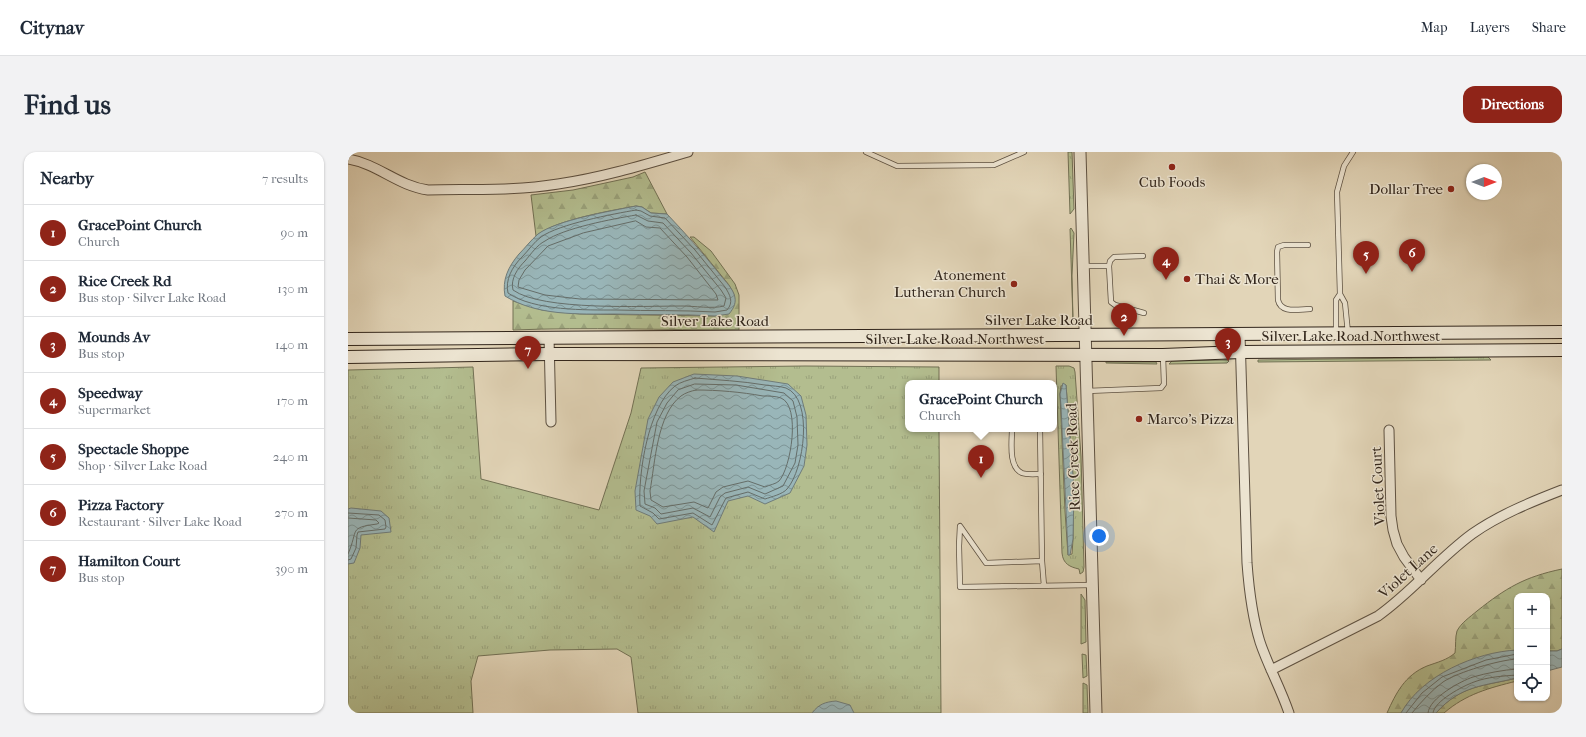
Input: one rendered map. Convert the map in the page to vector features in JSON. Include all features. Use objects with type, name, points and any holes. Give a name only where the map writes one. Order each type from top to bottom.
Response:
[{"type":"main road","name":"Silver Lake Road","points":[[348,339],[1084,336],[1562,332]]},
{"type":"main road","name":"Silver Lake Road Northwest","points":[[348,357],[550,354],[1163,355],[1241,352],[1562,350]]},
{"type":"street","points":[[348,159],[362,161],[417,188],[428,190],[495,189],[528,188],[558,184],[588,178],[688,152]]},
{"type":"street","name":"Rice Creek Road","points":[[1080,152],[1082,266],[1096,713]]},
{"type":"street","points":[[1240,334],[1247,563],[1253,614],[1260,642],[1289,713]]},
{"type":"street","points":[[549,337],[551,422]]},
{"type":"street","name":"Violet Court","points":[[1390,430],[1391,516],[1393,530],[1397,544],[1404,557],[1421,580]]},
{"type":"street","name":"Violet Lane","points":[[1271,670],[1378,616],[1393,605],[1458,545],[1479,530],[1518,509],[1562,490]]},
{"type":"lane","points":[[866,152],[897,166],[994,165],[1024,152]]},
{"type":"lane","points":[[1348,334],[1348,317],[1345,304],[1340,294],[1337,192],[1344,166],[1353,152]]},
{"type":"lane","points":[[1308,245],[1284,245],[1278,247],[1278,300],[1284,309],[1310,309]]},
{"type":"lane","points":[[1143,256],[1114,257],[1110,261],[1109,266],[1111,302],[1115,305],[1144,312]]},
{"type":"lane","points":[[1082,266],[1109,266]]},
{"type":"lane","points":[[1336,334],[1336,300],[1340,294]]},
{"type":"lane","points":[[1086,391],[1161,388],[1164,384],[1163,355]]},
{"type":"lane","points":[[1012,432],[1013,462],[1016,469],[1022,474],[1041,474]]},
{"type":"lane","points":[[1040,432],[1042,561],[1044,586]]},
{"type":"lane","points":[[1042,561],[986,564],[960,526],[960,587],[1092,585]]},
{"type":"green space","points":[[1068,152],[1072,152],[1074,209],[1070,214]]},
{"type":"green space","points":[[645,172],[667,214],[651,213],[642,207],[636,206],[598,213],[569,221],[545,230],[536,236],[531,195],[573,190],[633,177]]},
{"type":"green space","points":[[1071,228],[1074,233],[1072,276],[1073,321],[1070,229]]},
{"type":"green space","points":[[690,237],[694,237],[711,251],[735,284],[739,295],[739,330],[513,330],[513,301],[542,310],[580,314],[715,316],[734,295],[729,285]]},
{"type":"green space","points":[[1488,357],[1491,360],[1258,362],[1258,360]]},
{"type":"green space","points":[[1172,361],[1229,361],[1227,363],[1169,364]]},
{"type":"green space","points":[[1156,362],[1157,364],[1106,363]]},
{"type":"green space","points":[[805,366],[939,367],[939,380],[905,380],[905,432],[939,432],[941,713],[638,713],[631,657],[617,649],[550,650],[478,656],[471,681],[473,713],[348,713],[348,370],[473,367],[481,479],[599,510],[631,413],[641,368]]},
{"type":"green space","points":[[1056,366],[1069,366],[1074,368],[1075,372],[1081,456],[1083,572],[1080,574],[1079,569],[1065,562],[1063,557]],"holes":[[[1066,385],[1074,489],[1072,554],[1068,555],[1060,394],[1061,386]]]},
{"type":"green space","points":[[1562,569],[1562,649],[1550,651],[1550,593],[1514,593],[1514,651],[1485,656],[1403,710],[1401,713],[1387,713],[1402,685],[1413,674],[1427,666],[1446,659],[1455,653],[1457,631],[1469,618],[1487,603],[1516,584]]},
{"type":"green space","points":[[1081,594],[1085,600],[1086,642],[1081,644]]},
{"type":"green space","points":[[1082,654],[1086,655],[1087,676],[1083,678]]},
{"type":"green space","points":[[1514,679],[1514,682],[1487,689],[1469,696],[1452,706],[1444,713],[1436,713],[1454,697],[1483,685]]},
{"type":"green space","points":[[1083,683],[1087,685],[1088,713],[1083,713]]},
{"type":"water","points":[[636,206],[642,207],[651,213],[667,214],[700,250],[733,291],[735,302],[734,307],[729,314],[715,316],[572,314],[530,307],[517,303],[505,296],[504,285],[509,269],[519,254],[538,234],[558,224],[571,220]]},
{"type":"water","points":[[694,374],[737,376],[788,384],[801,396],[806,415],[807,445],[804,466],[790,493],[765,504],[748,496],[728,501],[714,532],[693,517],[657,524],[650,516],[636,510],[635,491],[648,419],[659,397],[673,382]]},
{"type":"water","points":[[1063,383],[1066,385],[1074,489],[1073,539],[1070,555],[1068,555],[1060,394]]},
{"type":"water","points":[[348,509],[381,511],[389,518],[391,532],[361,535],[360,548],[354,563],[348,564]]},
{"type":"water","points":[[1562,649],[1562,667],[1550,670],[1550,651]]},
{"type":"water","points":[[1514,650],[1514,679],[1483,685],[1464,692],[1445,704],[1436,713],[1401,713],[1410,699],[1422,687],[1436,677],[1468,661],[1485,655]]},
{"type":"water","points":[[836,701],[850,705],[854,713],[812,713],[822,704]]},
{"type":"place","name":"Cub Foods","points":[[1172,167]]},
{"type":"place","name":"Dollar Tree","points":[[1451,189]]},
{"type":"place","name":"Pizza Factory","points":[[1412,272]]},
{"type":"place","name":"Spectacle Shoppe","points":[[1366,274]]},
{"type":"place","name":"Thai & More","points":[[1187,279]]},
{"type":"place","name":"Speedway","points":[[1166,280]]},
{"type":"place","name":"Atonement Lutheran Church","points":[[1014,284]]},
{"type":"place","name":"Rice Creek Rd","points":[[1124,336]]},
{"type":"place","name":"Mounds Av","points":[[1228,361]]},
{"type":"place","name":"Hamilton Court","points":[[528,369]]},
{"type":"place","name":"Marco's Pizza","points":[[1139,419]]},
{"type":"place","name":"GracePoint Church","points":[[981,478]]}]
